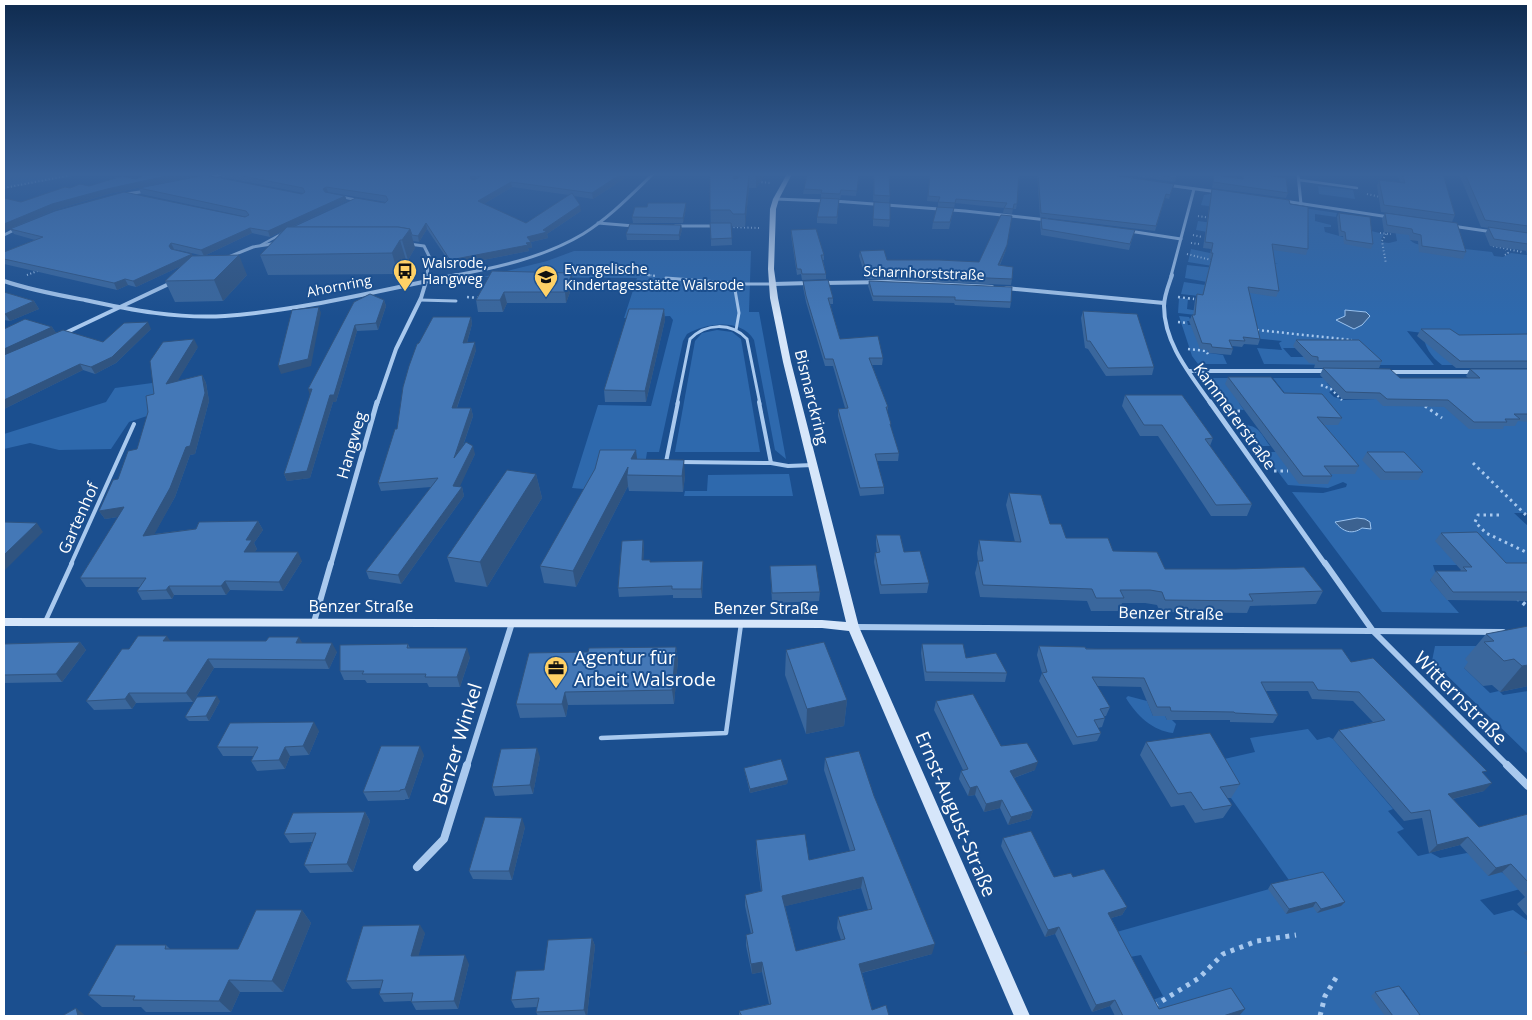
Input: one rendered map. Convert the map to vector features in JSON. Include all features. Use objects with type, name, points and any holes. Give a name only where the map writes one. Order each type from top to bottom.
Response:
[{"type":"street","name":"Bismarckring","points":[[773,222],[773,284],[787,362],[853,627]]},
{"type":"street","name":"Kammererstraße","points":[[1186,222],[1164,303],[1164,310],[1178,357],[1373,631]]},
{"type":"street","points":[[598,223],[616,226],[644,226]]},
{"type":"street","name":"Ahornring","points":[[4,281],[121,308],[187,317],[223,316],[292,307],[512,264],[541,254],[576,238],[598,223]]},
{"type":"street","points":[[1447,225],[1495,232]]},
{"type":"street","points":[[671,226],[730,227]]},
{"type":"street","points":[[4,236],[18,228]]},
{"type":"street","points":[[1125,231],[1181,239]]},
{"type":"street","points":[[225,258],[261,245],[280,243]]},
{"type":"street","name":"Hangweg","points":[[314,622],[378,398],[398,345],[420,300],[427,280],[427,250],[424,246],[404,243]]},
{"type":"street","points":[[58,337],[179,279]]},
{"type":"street","name":"Scharnhorststraße","points":[[821,283],[888,282],[995,287]]},
{"type":"street","points":[[773,284],[811,283]]},
{"type":"street","name":"Scharnhorststraße","points":[[1004,288],[1164,303]]},
{"type":"street","points":[[1189,371],[1332,371]]},
{"type":"street","points":[[1382,372],[1477,372]]},
{"type":"street","name":"Benzer Straße","points":[[4,622],[822,624],[853,627],[1509,632]]},
{"type":"street","name":"Benzer Winkel","points":[[418,867],[444,839],[512,623]]},
{"type":"street","name":"Ernst-August-Straße","points":[[853,627],[1022,1016]]},
{"type":"street","name":"Witternstraße","points":[[1373,631],[1528,786]]},
{"type":"lane","points":[[261,245],[285,233]]},
{"type":"lane","points":[[666,278],[734,284],[773,284]]},
{"type":"lane","points":[[734,284],[739,313],[736,330]]},
{"type":"lane","points":[[420,300],[456,301]]},
{"type":"lane","points":[[771,462],[747,340],[743,333],[736,330],[719,327],[698,331],[690,339],[664,462],[771,462],[788,466],[813,464]]},
{"type":"lane","name":"Gartenhof","points":[[45,622],[134,424]]},
{"type":"lane","points":[[601,738],[726,733],[741,624]]},
{"type":"path","points":[[730,227],[772,228]]},
{"type":"path","points":[[1380,232],[1391,234]]},
{"type":"path","points":[[1386,234],[1382,241],[1386,264]]},
{"type":"path","points":[[1192,235],[1202,237]]},
{"type":"path","points":[[1190,242],[1200,244]]},
{"type":"path","points":[[1493,246],[1522,252],[1518,243]]},
{"type":"path","points":[[1504,255],[1508,253],[1506,249]]},
{"type":"path","points":[[1187,254],[1211,260]]},
{"type":"path","points":[[33,272],[42,269]]},
{"type":"path","points":[[563,274],[639,274],[666,278]]},
{"type":"path","points":[[1177,296],[1194,299]]},
{"type":"path","points":[[459,297],[486,298]]},
{"type":"path","points":[[1178,322],[1187,323]]},
{"type":"path","points":[[1250,330],[1356,340]]},
{"type":"path","points":[[1187,349],[1206,351],[1208,354]]},
{"type":"path","points":[[1325,381],[1317,382],[1331,389],[1342,400]]},
{"type":"path","points":[[1421,402],[1442,418]]},
{"type":"path","points":[[1230,411],[1243,411]]},
{"type":"path","points":[[1473,463],[1528,517]]},
{"type":"path","points":[[1274,471],[1288,471]]},
{"type":"path","points":[[1499,515],[1478,515],[1475,522],[1486,533],[1528,553]]},
{"type":"path","points":[[1522,595],[1528,601]]},
{"type":"path","points":[[1517,598],[1528,607]]},
{"type":"path","points":[[1150,1007],[1176,994],[1199,978],[1222,954],[1257,941],[1296,935]]},
{"type":"path","points":[[1320,1016],[1325,996],[1337,976]]},
{"type":"shaded area","points":[[1198,222],[1250,228],[1260,222],[1317,222],[1331,225],[1331,227],[1324,227],[1325,232],[1343,237],[1371,231],[1384,234],[1381,242],[1389,243],[1397,241],[1394,224],[1427,226],[1410,240],[1428,246],[1464,246],[1465,249],[1492,252],[1494,256],[1503,257],[1511,253],[1527,255],[1526,251],[1528,251],[1528,339],[1471,365],[1442,365],[1429,351],[1423,333],[1407,331],[1434,365],[1351,365],[1297,348],[1283,348],[1291,357],[1306,357],[1339,365],[1264,364],[1257,348],[1282,350],[1279,343],[1282,341],[1252,338],[1208,350],[1209,353],[1223,355],[1227,364],[1198,364],[1192,356],[1179,316],[1189,317],[1191,321],[1187,321],[1188,325],[1193,325],[1205,316],[1178,313],[1179,298],[1188,299],[1187,309],[1226,316],[1208,297],[1181,294],[1184,282],[1205,285],[1203,294],[1218,284],[1185,278],[1187,265],[1243,271],[1188,262],[1191,249],[1210,253],[1210,265],[1278,264],[1268,262],[1243,238],[1196,230]]},
{"type":"shaded area","points":[[574,251],[751,251],[749,312],[759,312],[786,459],[775,450],[754,340],[741,328],[713,325],[687,334],[683,341],[659,452],[647,452],[645,465],[595,490],[572,488],[598,405],[651,406],[673,320],[670,316],[624,318],[637,278],[483,277],[547,261]]},
{"type":"shaded area","points":[[1345,310],[1366,312],[1370,316],[1362,325],[1354,329],[1336,320],[1345,316]]},
{"type":"shaded area","points":[[717,330],[732,332],[741,339],[760,452],[675,452],[695,341],[702,333]]},
{"type":"shaded area","points":[[1208,378],[1265,378],[1280,393],[1284,392],[1273,378],[1354,378],[1327,383],[1333,389],[1329,392],[1334,397],[1344,400],[1377,399],[1451,407],[1501,426],[1514,426],[1528,402],[1528,513],[1514,513],[1528,526],[1528,572],[1457,565],[1433,565],[1436,575],[1430,580],[1459,613],[1382,612],[1292,492],[1323,493],[1346,487],[1347,484],[1343,482],[1328,488],[1288,485],[1263,452],[1335,452],[1304,425],[1337,425],[1239,403],[1244,410],[1231,409]]},
{"type":"shaded area","points":[[167,381],[150,415],[129,422],[111,449],[59,450],[30,443],[4,449],[4,434],[106,402],[115,388]]},
{"type":"shaded area","points":[[1243,425],[1256,428],[1270,446],[1258,446]]},
{"type":"shaded area","points":[[789,474],[793,496],[684,496],[685,491],[707,491],[708,475]]},
{"type":"shaded area","points":[[1357,518],[1370,522],[1371,529],[1362,528],[1351,532],[1341,528],[1335,522]]},
{"type":"shaded area","points":[[1435,646],[1512,646],[1466,659],[1473,666],[1464,668],[1490,693],[1499,691],[1503,695],[1528,691],[1528,754],[1432,661]]},
{"type":"shaded area","points":[[1128,696],[1147,701],[1153,716],[1165,716],[1167,720],[1172,720],[1176,724],[1173,733],[1152,726],[1130,704],[1126,698]]},
{"type":"shaded area","points":[[1308,729],[1317,740],[1329,737],[1333,739],[1393,809],[1388,811],[1404,829],[1397,832],[1418,856],[1431,853],[1440,858],[1467,853],[1528,887],[1480,900],[1494,915],[1513,910],[1528,921],[1528,1016],[1413,1016],[1403,1003],[1410,1000],[1403,990],[1395,992],[1385,1016],[1152,1016],[1150,1001],[1163,996],[1141,955],[1124,958],[1074,944],[1291,883],[1231,798],[1211,762],[1255,752],[1250,738]]},
{"type":"building","points":[[29,222],[289,222],[268,231],[250,228],[201,250],[171,243],[169,246],[171,249],[192,254],[133,281],[125,279],[114,283],[4,259],[4,252],[43,237],[10,229]]},
{"type":"building","points":[[305,222],[555,222],[543,230],[547,232],[527,237],[531,242],[526,243],[528,245],[450,260],[426,223],[418,236],[412,235],[410,229],[398,227],[293,227]]},
{"type":"building","points":[[998,222],[1011,222],[1007,245],[998,265],[1013,267],[1012,279],[867,273],[860,251],[884,250],[887,260],[979,262]]},
{"type":"building","points":[[1041,222],[1069,222],[1135,230],[1130,244],[1042,229]]},
{"type":"building","points":[[1117,222],[1157,222],[1156,226]]},
{"type":"building","points":[[1208,222],[1308,222],[1308,249],[1272,244],[1279,291],[1248,287],[1260,339],[1243,337],[1245,341],[1229,340],[1233,349],[1212,347],[1211,344],[1202,343],[1192,315],[1195,315],[1197,294],[1203,295],[1213,253],[1211,253],[1213,243],[1205,242]]},
{"type":"building","points":[[1340,222],[1371,222],[1373,244],[1346,240],[1345,232],[1341,231]]},
{"type":"building","points":[[1386,222],[1457,223],[1466,252],[1422,246],[1421,235],[1413,233],[1412,229],[1387,225]]},
{"type":"building","points":[[1496,222],[1528,222],[1528,226]]},
{"type":"building","points":[[710,223],[731,223],[732,238],[711,239]]},
{"type":"building","points":[[630,224],[681,225],[679,235],[626,234]]},
{"type":"building","points":[[287,227],[398,227],[410,229],[392,253],[260,255]]},
{"type":"building","points":[[1488,227],[1528,233],[1528,244],[1494,239]]},
{"type":"building","points":[[816,229],[824,255],[821,255],[826,274],[802,274],[801,269],[797,269],[791,230]]},
{"type":"building","points":[[239,255],[214,280],[165,281],[192,256]]},
{"type":"building","points":[[492,271],[572,273],[565,292],[504,292],[500,300],[476,300]]},
{"type":"building","points":[[828,280],[833,298],[828,298],[840,339],[878,336],[883,358],[869,358],[888,407],[886,407],[890,424],[899,453],[875,454],[884,487],[860,488],[838,409],[848,408],[833,359],[825,359],[806,296],[803,281]]},
{"type":"building","points":[[869,281],[1012,287],[1011,302],[955,300],[955,297],[873,296]]},
{"type":"building","points":[[4,292],[34,301],[4,314]]},
{"type":"building","points":[[370,294],[384,300],[376,323],[355,325],[334,395],[330,395],[307,471],[284,474],[312,389],[308,389],[354,302]]},
{"type":"building","points":[[319,307],[308,359],[278,366],[292,310]]},
{"type":"building","points":[[629,309],[664,309],[645,391],[604,390]]},
{"type":"building","points":[[1083,311],[1137,314],[1154,367],[1108,368],[1090,341],[1087,341]]},
{"type":"building","points":[[433,317],[471,317],[463,343],[475,342],[452,408],[471,408],[454,458],[466,442],[473,446],[453,486],[462,487],[398,575],[366,571],[438,478],[378,483],[395,429],[397,429],[403,387],[409,366],[417,344]]},
{"type":"building","points":[[25,319],[52,327],[4,349],[4,329]]},
{"type":"building","points":[[148,322],[112,357],[91,367],[80,364],[4,400],[4,355],[63,330],[103,342],[124,323]]},
{"type":"building","points":[[1421,329],[1450,329],[1459,335],[1528,334],[1528,361],[1460,361]]},
{"type":"building","points":[[194,339],[166,384],[202,375],[205,393],[190,446],[186,447],[170,488],[143,536],[196,529],[199,522],[258,521],[246,540],[252,540],[244,552],[298,552],[279,582],[225,581],[221,586],[169,586],[166,590],[137,591],[146,578],[80,578],[124,507],[99,511],[113,480],[118,479],[128,451],[137,449],[148,412],[146,396],[154,394],[150,361],[163,342]]},
{"type":"building","points":[[1296,340],[1359,340],[1382,361],[1318,361],[1318,357],[1312,356]]},
{"type":"building","points":[[1323,368],[1390,369],[1400,378],[1480,378],[1470,369],[1528,369],[1528,414],[1514,414],[1520,419],[1505,419],[1507,422],[1474,422],[1448,400],[1387,399],[1380,393],[1346,392]]},
{"type":"building","points":[[1228,377],[1271,377],[1284,393],[1322,394],[1342,418],[1317,417],[1359,466],[1324,466],[1332,476],[1303,476]]},
{"type":"building","points":[[1125,395],[1182,395],[1213,438],[1205,439],[1252,504],[1216,505],[1162,425],[1144,425]]},
{"type":"building","points":[[600,450],[636,450],[631,459],[684,460],[682,476],[627,475],[628,467],[573,571],[540,566],[595,469]]},
{"type":"building","points":[[1367,452],[1404,452],[1423,472],[1385,472]]},
{"type":"building","points":[[507,470],[536,474],[480,562],[447,557]]},
{"type":"building","points":[[1009,493],[1041,495],[1050,524],[1061,524],[1066,538],[1108,538],[1113,551],[1157,552],[1165,569],[1304,567],[1323,591],[1249,594],[1253,601],[1165,600],[1162,592],[1150,590],[1120,590],[1124,598],[1096,598],[1092,589],[983,585],[978,561],[983,561],[979,540],[1021,542]]},
{"type":"building","points":[[4,522],[37,523],[4,555]]},
{"type":"building","points":[[1477,532],[1506,563],[1528,563],[1528,592],[1453,592],[1436,571],[1467,571],[1463,567],[1472,567],[1441,533]]},
{"type":"building","points":[[876,535],[900,535],[904,552],[920,551],[929,583],[881,585],[875,553],[880,552]]},
{"type":"building","points":[[643,540],[642,560],[650,560],[650,562],[703,561],[701,589],[672,589],[672,586],[618,588],[622,541]]},
{"type":"building","points":[[816,565],[820,592],[772,593],[770,566]]},
{"type":"building","points":[[1528,626],[1528,665],[1522,666],[1514,659],[1504,661],[1484,642],[1494,641],[1486,634]]},
{"type":"building","points":[[138,636],[167,636],[163,641],[266,641],[269,637],[299,637],[296,643],[332,643],[325,660],[208,659],[186,693],[129,693],[125,699],[86,701],[122,649],[129,649]]},
{"type":"building","points":[[80,642],[56,674],[4,675],[4,644]]},
{"type":"building","points":[[824,642],[847,700],[807,709],[786,650]]},
{"type":"building","points":[[408,644],[407,648],[467,648],[457,677],[425,677],[426,674],[362,674],[364,671],[340,671],[340,645]]},
{"type":"building","points":[[922,644],[963,644],[966,658],[996,653],[1007,673],[926,672]]},
{"type":"building","points":[[1039,646],[1085,647],[1086,649],[1342,649],[1351,662],[1373,658],[1487,771],[1482,772],[1492,783],[1448,794],[1479,827],[1528,814],[1528,882],[1511,864],[1496,868],[1468,837],[1437,845],[1430,810],[1411,813],[1339,730],[1385,720],[1359,692],[1318,690],[1313,682],[1261,682],[1278,715],[1171,711],[1170,707],[1157,707],[1144,678],[1092,677],[1110,707],[1100,709],[1105,718],[1094,720],[1101,733],[1077,737],[1042,673],[1047,672]]},
{"type":"building","points":[[676,647],[672,690],[565,692],[562,704],[516,704],[529,653],[588,652],[589,648]]},
{"type":"building","points":[[973,694],[1001,746],[1027,743],[1038,762],[1010,771],[1033,811],[1011,817],[1002,800],[986,804],[977,786],[970,788],[961,771],[968,769],[936,701]]},
{"type":"building","points":[[217,696],[206,716],[185,717],[197,697]]},
{"type":"building","points":[[314,722],[303,746],[285,747],[279,760],[251,761],[258,747],[217,747],[230,723]]},
{"type":"building","points":[[1210,733],[1240,784],[1220,787],[1232,805],[1203,810],[1191,792],[1178,794],[1146,742]]},
{"type":"building","points":[[381,746],[420,746],[405,789],[400,791],[363,792]]},
{"type":"building","points":[[537,748],[530,785],[492,787],[501,749]]},
{"type":"building","points":[[859,751],[874,796],[935,944],[859,964],[872,1010],[886,1005],[889,1016],[742,1016],[739,1011],[771,1004],[762,962],[751,964],[746,935],[753,933],[745,895],[762,891],[756,840],[805,834],[809,860],[855,850],[825,758]],"holes":[[[863,877],[872,909],[838,917],[845,939],[796,951],[782,896]]]},
{"type":"building","points":[[781,759],[788,780],[750,789],[744,768]]},
{"type":"building","points":[[365,812],[347,864],[304,865],[316,833],[284,834],[293,813]]},
{"type":"building","points":[[485,817],[522,818],[509,871],[469,871]]},
{"type":"building","points":[[1031,831],[1054,877],[1071,873],[1073,877],[1104,869],[1127,907],[1108,913],[1159,1009],[1231,988],[1245,1009],[1223,1016],[1123,1016],[1115,1000],[1096,1005],[1059,927],[1048,930],[1003,838]]},
{"type":"building","points":[[1323,872],[1345,902],[1321,909],[1316,902],[1289,909],[1271,884]]},
{"type":"building","points":[[256,910],[302,910],[272,981],[229,980],[219,1001],[133,1000],[135,996],[88,995],[116,945],[166,945],[165,949],[238,949]]},
{"type":"building","points":[[420,925],[411,956],[465,955],[454,1001],[411,1002],[413,993],[379,994],[383,980],[346,981],[363,926]]},
{"type":"building","points":[[592,938],[584,1010],[536,1012],[539,998],[511,1000],[516,971],[544,970],[548,940]]},
{"type":"building","points":[[1399,986],[1420,1015],[1393,1016],[1375,992]]},
{"type":"building","points":[[76,1008],[78,1016],[62,1016]]},
{"type":"place","name":"Walsrode, Hangweg","points":[[405,292]]},
{"type":"place","name":"Evangelische Kindertagesstätte Walsrode","points":[[546,298]]},
{"type":"place","name":"Agentur für Arbeit Walsrode","points":[[556,689]]}]
